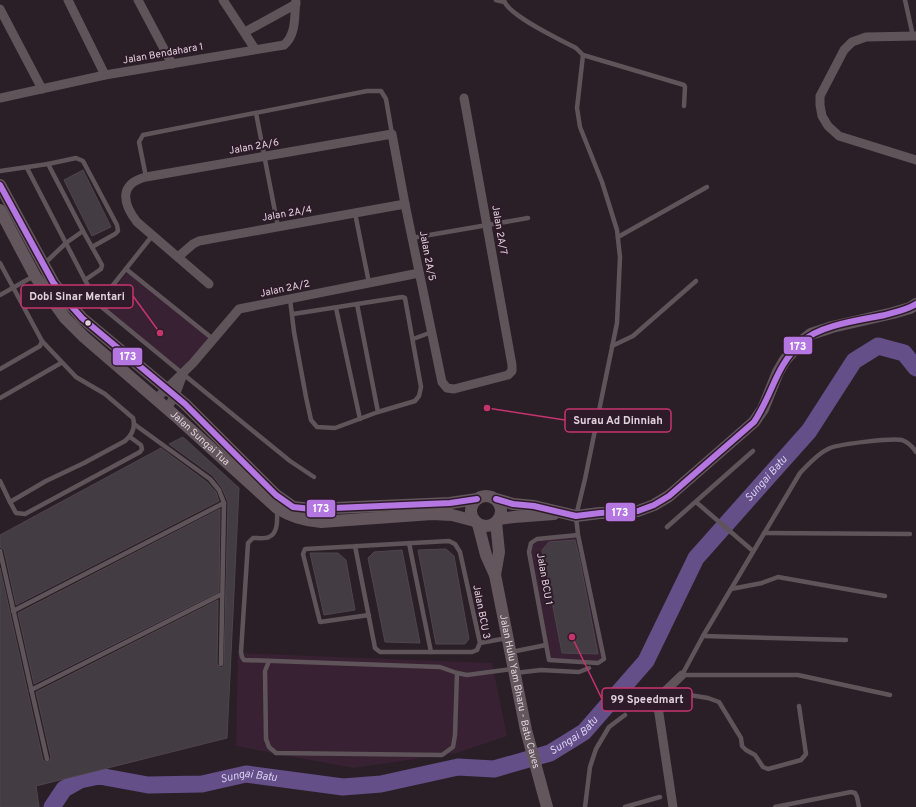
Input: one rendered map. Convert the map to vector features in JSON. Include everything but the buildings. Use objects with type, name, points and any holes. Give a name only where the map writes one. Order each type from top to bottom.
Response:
[{"type":"main road","name":"Jalan Sungai Tua","points":[[0,185],[53,282],[82,318],[185,404],[262,482],[276,495],[293,507],[311,509],[450,503],[477,498]]},
{"type":"main road","name":"Jalan Sungai Tua","points":[[0,210],[35,276],[65,318],[84,337],[167,408],[277,508],[286,514],[303,521],[320,522],[432,514],[452,515],[476,522]]},
{"type":"main road","points":[[561,513],[514,517],[498,521],[487,526],[476,522],[472,516],[472,506],[477,498],[487,496],[512,504],[534,506],[576,516],[638,511],[654,505],[669,496],[754,422],[763,409],[778,372],[785,360],[801,342],[811,334],[832,327],[893,313],[910,308],[916,304]]},
{"type":"main road","points":[[496,499],[501,506],[498,521]]},
{"type":"main road","name":"Jalan Hulu Yam Bharu - Batu Caves","points":[[495,575],[499,552],[498,521]]},
{"type":"main road","name":"Jalan Hulu Yam Bharu - Batu Caves","points":[[476,522],[486,555],[495,575],[526,730],[547,807]]},
{"type":"street","points":[[68,0],[106,75]]},
{"type":"street","points":[[138,0],[172,64]]},
{"type":"street","points":[[223,0],[245,32],[255,50]]},
{"type":"street","points":[[245,32],[296,2]]},
{"type":"street","name":"Jalan Bendahara 1","points":[[0,98],[106,75],[284,44],[290,40],[293,34],[296,2]]},
{"type":"street","points":[[0,9],[42,89]]},
{"type":"street","points":[[914,36],[866,37],[852,42],[844,50],[820,96],[820,106],[822,116],[828,126],[840,136],[916,160]]},
{"type":"street","name":"Jalan 2A/7","points":[[442,382],[447,388],[454,389],[508,375],[512,371],[464,98]]},
{"type":"street","name":"Jalan 2A/6","points":[[152,236],[142,228],[132,216],[126,201],[126,192],[132,184],[141,178],[392,134]]},
{"type":"street","name":"Jalan 2A/5","points":[[392,134],[442,382]]},
{"type":"street","name":"Jalan 2A/4","points":[[178,257],[193,244],[199,241],[405,204]]},
{"type":"street","points":[[152,236],[209,284]]},
{"type":"street","name":"Jalan 2A/2","points":[[167,408],[171,392],[183,374],[239,310],[419,273]]},
{"type":"street","name":"Jalan 2A/2","points":[[156,399],[171,392]]},
{"type":"street","points":[[673,807],[658,707],[661,695],[682,675]]},
{"type":"lane","points":[[496,0],[504,1],[510,9],[520,17],[576,48],[583,54],[684,85],[684,106]]},
{"type":"lane","points":[[905,0],[914,36]]},
{"type":"lane","points":[[578,535],[576,516],[617,323],[620,257],[618,230],[602,182],[580,127],[577,108],[583,54]]},
{"type":"lane","points":[[146,177],[139,142],[143,135],[367,92],[381,91],[386,99],[392,134]]},
{"type":"lane","points":[[256,113],[278,227]]},
{"type":"lane","points":[[0,171],[27,168],[76,158],[83,161],[117,226],[118,231],[92,248]]},
{"type":"lane","points":[[48,164],[102,265],[101,269],[85,280]]},
{"type":"lane","points":[[27,168],[98,304],[290,461],[314,477]]},
{"type":"lane","points":[[618,237],[707,188]]},
{"type":"lane","points":[[355,213],[369,283]]},
{"type":"lane","points":[[412,238],[528,218]]},
{"type":"lane","points":[[43,265],[66,242],[83,231]]},
{"type":"lane","points":[[98,304],[152,236]]},
{"type":"lane","points":[[0,263],[42,342],[76,377],[105,394],[133,418],[134,424],[130,437],[102,453],[46,480],[10,502]]},
{"type":"lane","points":[[126,269],[214,340]]},
{"type":"lane","points":[[0,295],[35,276]]},
{"type":"lane","points":[[612,346],[633,336],[696,282]]},
{"type":"lane","points":[[290,299],[295,339],[311,420],[318,427],[335,428],[378,412],[415,401],[419,396],[421,387],[405,298],[402,297],[293,314]]},
{"type":"lane","points":[[356,304],[378,412]]},
{"type":"lane","points":[[336,308],[360,419]]},
{"type":"lane","points":[[413,339],[432,332]]},
{"type":"lane","points":[[0,369],[40,346],[42,342]]},
{"type":"lane","points":[[0,398],[61,363]]},
{"type":"lane","points":[[134,424],[210,479],[219,490],[224,503],[221,664]]},
{"type":"lane","points":[[0,481],[16,513],[26,514],[140,452],[142,449],[141,445],[130,437]]},
{"type":"lane","points":[[890,696],[798,675],[682,675],[703,636],[800,473],[812,460],[829,448],[881,440],[902,440],[914,448],[916,452]]},
{"type":"lane","points":[[667,527],[753,452]]},
{"type":"lane","points":[[696,502],[753,551]]},
{"type":"lane","points":[[13,611],[224,503]]},
{"type":"lane","points":[[277,508],[277,524],[272,535],[253,538],[248,543],[241,652],[244,660],[440,666],[457,673],[467,675],[541,670],[579,672],[589,668]]},
{"type":"lane","points":[[764,533],[910,534]]},
{"type":"lane","name":"Jalan BCU 1","points":[[578,535],[604,659],[598,663],[549,660],[529,552],[531,543],[537,539],[578,535]]},
{"type":"lane","name":"Jalan BCU 3","points":[[449,541],[455,544],[460,552],[480,643],[477,650],[472,652],[380,652],[375,648],[355,546],[409,543],[449,541]]},
{"type":"lane","points":[[409,543],[431,652]]},
{"type":"lane","points":[[355,546],[305,549],[303,554],[320,622],[369,615]]},
{"type":"lane","points":[[0,551],[47,759]]},
{"type":"lane","points":[[731,589],[762,583],[778,577],[885,596]]},
{"type":"lane","points":[[31,690],[222,594]]},
{"type":"lane","points":[[703,636],[846,640]]},
{"type":"lane","points":[[480,643],[508,638]]},
{"type":"lane","points":[[511,652],[546,645]]},
{"type":"lane","points":[[268,661],[265,671],[266,739],[269,747],[276,753],[442,755],[453,747],[455,735],[457,673]]},
{"type":"lane","points":[[669,686],[683,694],[708,698],[719,702],[741,738],[742,746],[755,756],[763,767],[768,769],[801,760],[806,754],[799,706]]},
{"type":"lane","points":[[585,807],[590,767],[596,749],[609,727],[625,715]]},
{"type":"lane","points":[[775,807],[851,792],[855,793],[859,807]]},
{"type":"lane","points":[[625,807],[660,797]]},
{"type":"shaded area","points":[[127,273],[210,339],[182,371],[102,304]]},
{"type":"shaded area","points":[[576,537],[601,658],[596,661],[551,658],[531,553],[533,545],[539,541]]},
{"type":"shaded area","points":[[238,653],[492,663],[507,736],[456,753],[353,768],[236,746]]},
{"type":"waterway","name":"Sungai Batu","points":[[52,807],[64,789],[80,780],[99,776],[148,785],[202,784],[246,774],[343,787],[381,784],[458,767],[494,769],[550,753],[584,732],[646,661],[696,558],[809,431],[854,361],[878,346],[904,353],[916,368]]},
{"type":"transit line","name":"173","points":[[0,185],[53,282],[82,318],[185,404],[276,495],[293,507],[311,509],[450,503],[477,499]]},
{"type":"transit line","name":"173","points":[[496,499],[513,504],[534,506],[576,516],[638,511],[654,505],[669,496],[754,422],[766,401],[780,370],[793,351],[809,336],[829,327],[885,315],[916,304]]},
{"type":"place","name":"Dobi Sinar Mentari","points":[[160,333]]},
{"type":"place","name":"Surau Ad Dinniah","points":[[487,408]]},
{"type":"place","name":"99 Speedmart","points":[[572,637]]}]
